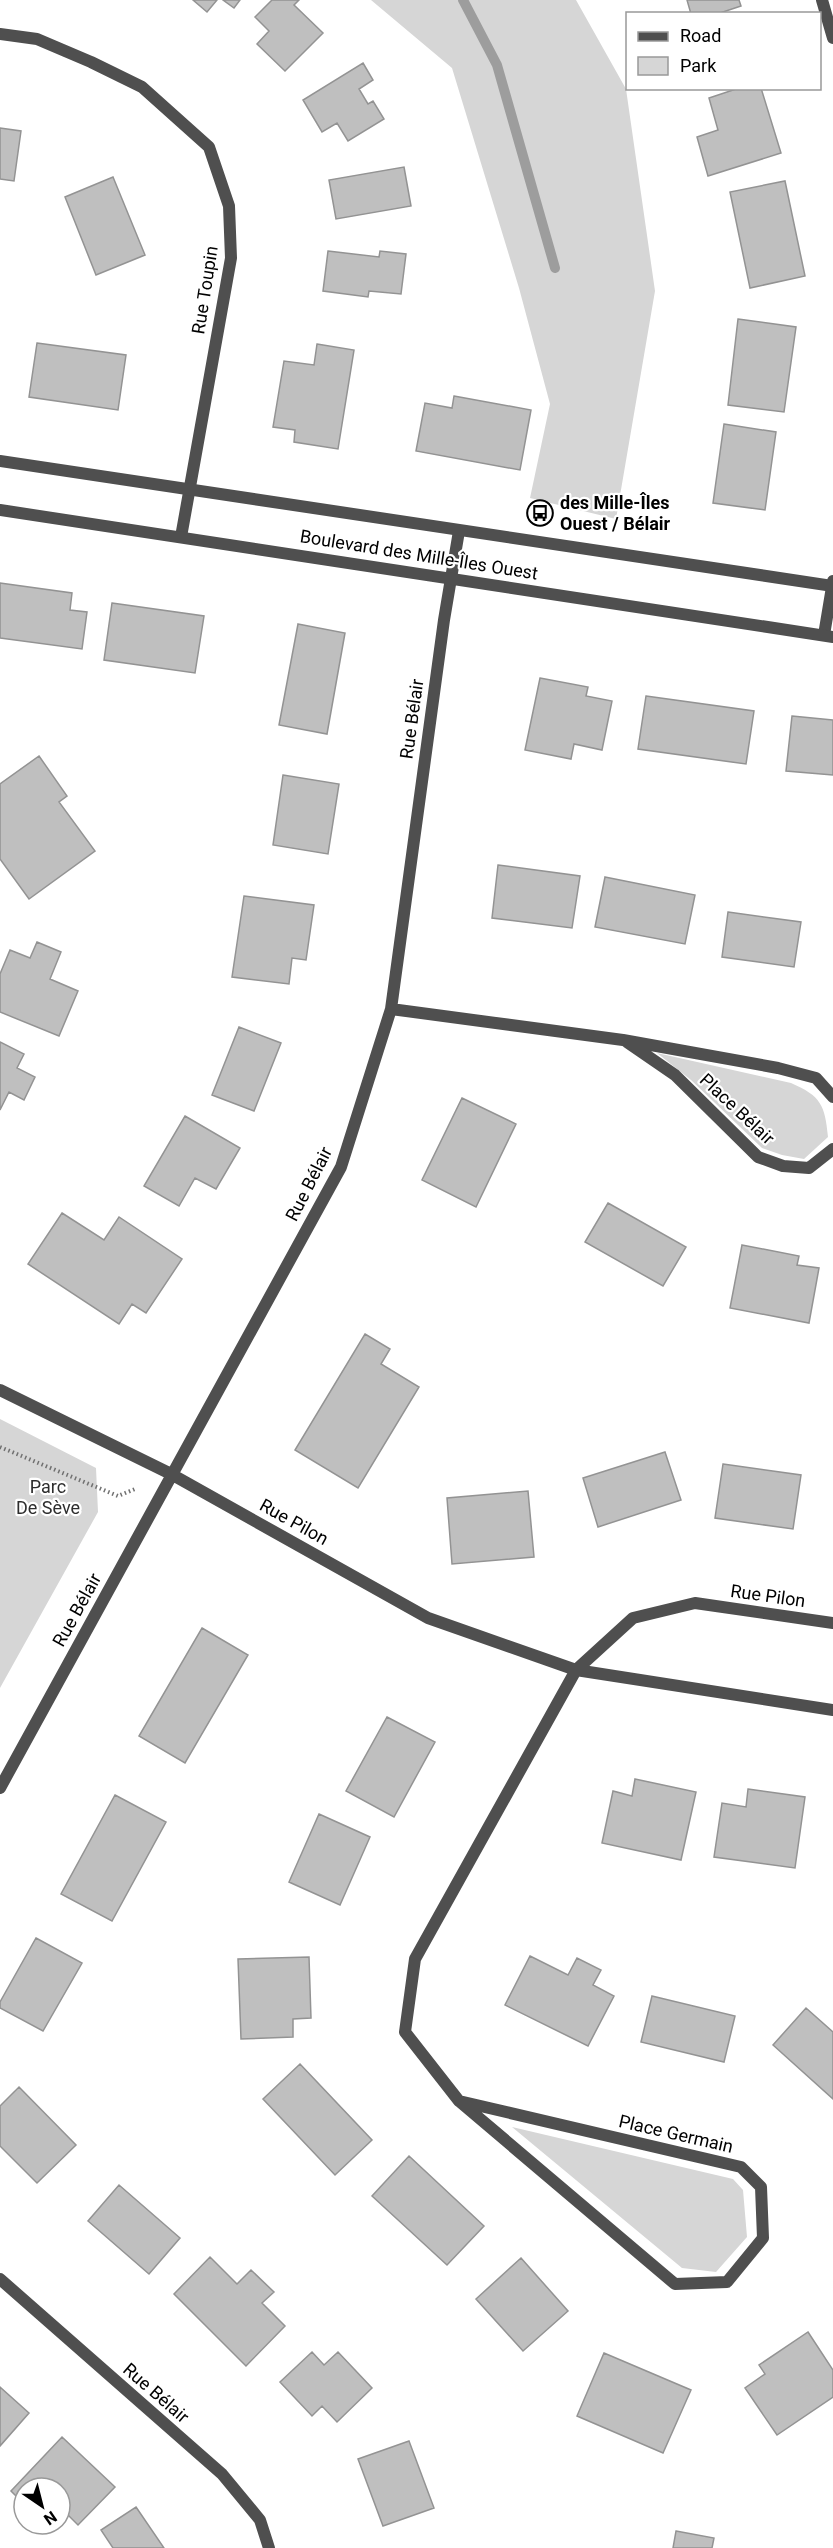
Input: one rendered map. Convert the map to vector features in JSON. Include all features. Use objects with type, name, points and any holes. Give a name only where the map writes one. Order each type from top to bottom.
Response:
[{"type":"street","points":[[822,0],[833,38]]},
{"type":"street","name":"Rue Toupin","points":[[0,34],[37,39],[142,87],[209,147],[229,206],[231,258],[181,537]]},
{"type":"street","name":"Boulevard des Mille-Îles Ouest","points":[[0,461],[833,585]]},
{"type":"street","name":"Boulevard des Mille-Îles Ouest","points":[[0,510],[829,636]]},
{"type":"street","name":"Rue Bélair","points":[[0,1788],[341,1167],[391,1009],[459,531]]},
{"type":"street","points":[[829,636],[833,585]]},
{"type":"street","name":"Place Bélair","points":[[391,1009],[623,1040],[778,1068],[816,1078],[833,1096]]},
{"type":"street","name":"Place Bélair","points":[[623,1040],[675,1075],[758,1157],[783,1166],[809,1168],[833,1149]]},
{"type":"street","name":"Rue Pilon","points":[[0,1390],[171,1474],[428,1618],[576,1670],[833,1710]]},
{"type":"street","name":"Rue Pilon","points":[[576,1670],[633,1618],[695,1603],[833,1623]]},
{"type":"street","name":"Place Germain","points":[[459,2101],[741,2167],[761,2187],[763,2238],[727,2282],[675,2284],[459,2101],[405,2032],[415,1959],[576,1670]]},
{"type":"street","name":"Rue Bélair","points":[[0,2279],[222,2474],[260,2520],[269,2548]]},
{"type":"path","points":[[0,1447],[118,1496],[171,1474]]},
{"type":"green space","points":[[371,0],[576,0],[626,89],[655,291],[616,519],[530,498],[550,404],[519,288],[452,68]]},
{"type":"green space","points":[[657,1053],[791,1083],[809,1092],[820,1103],[828,1137],[804,1159],[762,1148],[691,1080]]},
{"type":"green space","name":"Parc De Sève","points":[[0,1419],[96,1468],[98,1512],[0,1688]]},
{"type":"green space","points":[[512,2127],[733,2179],[743,2190],[747,2237],[716,2272],[682,2268]]},
{"type":"building","points":[[193,0],[217,0],[207,12]]},
{"type":"building","points":[[223,0],[240,0],[234,8]]},
{"type":"building","points":[[272,0],[299,0],[294,5],[323,33],[285,71],[257,44],[269,31],[255,17]]},
{"type":"building","points":[[687,0],[739,0],[741,6],[723,12],[690,12]]},
{"type":"building","points":[[363,63],[373,80],[359,89],[368,104],[373,101],[384,119],[348,141],[337,123],[322,132],[303,100]]},
{"type":"building","points":[[733,90],[762,90],[781,153],[708,176],[697,137],[718,130],[709,98]]},
{"type":"building","points":[[0,128],[21,131],[14,181],[0,179]]},
{"type":"building","points":[[404,167],[411,206],[336,219],[329,180]]},
{"type":"building","points":[[113,177],[145,255],[96,275],[65,197]]},
{"type":"building","points":[[785,181],[805,276],[750,288],[730,192]]},
{"type":"building","points":[[328,251],[379,257],[380,251],[406,254],[401,294],[369,291],[368,297],[323,291]]},
{"type":"building","points":[[738,319],[796,327],[784,412],[728,405]]},
{"type":"building","points":[[37,343],[126,355],[118,410],[29,397]]},
{"type":"building","points":[[317,344],[354,350],[338,449],[294,442],[295,430],[273,427],[284,361],[314,365]]},
{"type":"building","points":[[454,396],[531,410],[520,470],[416,451],[425,403],[452,408]]},
{"type":"building","points":[[724,424],[776,432],[765,510],[713,503]]},
{"type":"building","points":[[0,583],[72,593],[70,610],[87,612],[82,649],[0,638]]},
{"type":"building","points":[[112,603],[204,616],[195,673],[104,660]]},
{"type":"building","points":[[298,624],[345,633],[327,734],[279,725]]},
{"type":"building","points":[[540,678],[588,687],[586,696],[612,701],[602,750],[574,744],[571,759],[525,750]]},
{"type":"building","points":[[646,696],[754,711],[746,764],[638,749]]},
{"type":"building","points":[[792,716],[833,720],[833,775],[786,771]]},
{"type":"building","points":[[39,756],[67,796],[59,802],[95,851],[29,899],[0,859],[0,784]]},
{"type":"building","points":[[283,775],[339,784],[328,854],[273,845]]},
{"type":"building","points":[[498,865],[580,876],[572,928],[492,918]]},
{"type":"building","points":[[605,877],[695,895],[685,944],[595,927]]},
{"type":"building","points":[[244,896],[314,905],[306,960],[292,958],[289,984],[232,977]]},
{"type":"building","points":[[728,912],[801,922],[794,967],[722,957]]},
{"type":"building","points":[[37,942],[61,952],[50,979],[78,991],[59,1036],[0,1012],[0,974],[10,950],[30,958]]},
{"type":"building","points":[[239,1027],[281,1043],[254,1111],[212,1095]]},
{"type":"building","points":[[0,1042],[24,1054],[17,1068],[35,1077],[24,1100],[9,1092],[0,1110]]},
{"type":"building","points":[[462,1098],[516,1124],[476,1207],[422,1180]]},
{"type":"building","points":[[185,1116],[240,1148],[216,1189],[195,1178],[179,1206],[144,1186]]},
{"type":"building","points":[[608,1203],[686,1247],[663,1286],[585,1242]]},
{"type":"building","points":[[62,1213],[104,1240],[119,1217],[182,1259],[146,1313],[132,1304],[119,1324],[28,1264]]},
{"type":"building","points":[[742,1245],[799,1256],[797,1265],[819,1268],[809,1323],[730,1308]]},
{"type":"building","points":[[365,1334],[390,1349],[381,1364],[419,1387],[358,1488],[295,1450]]},
{"type":"building","points":[[665,1452],[681,1500],[598,1527],[583,1478]]},
{"type":"building","points":[[723,1464],[801,1475],[793,1529],[715,1518]]},
{"type":"building","points":[[528,1491],[534,1557],[452,1564],[447,1498]]},
{"type":"building","points":[[202,1628],[248,1655],[185,1763],[139,1736]]},
{"type":"building","points":[[387,1717],[435,1742],[394,1817],[346,1791]]},
{"type":"building","points":[[635,1779],[696,1792],[681,1860],[602,1843],[613,1791],[632,1796]]},
{"type":"building","points":[[748,1789],[805,1797],[795,1868],[714,1857],[722,1803],[746,1807]]},
{"type":"building","points":[[115,1795],[166,1822],[112,1921],[61,1894]]},
{"type":"building","points":[[319,1814],[370,1837],[340,1905],[289,1882]]},
{"type":"building","points":[[36,1938],[82,1963],[43,2031],[0,2008],[0,2002]]},
{"type":"building","points":[[530,1956],[568,1975],[577,1958],[601,1970],[593,1985],[614,1996],[588,2046],[505,2005]]},
{"type":"building","points":[[309,1957],[311,2018],[293,2019],[293,2037],[241,2039],[238,1959]]},
{"type":"building","points":[[652,1996],[735,2016],[724,2062],[641,2042]]},
{"type":"building","points":[[806,2008],[833,2032],[833,2099],[773,2045]]},
{"type":"building","points":[[300,2064],[372,2140],[335,2175],[263,2099]]},
{"type":"building","points":[[19,2087],[76,2145],[37,2183],[0,2146],[0,2106]]},
{"type":"building","points":[[409,2156],[484,2226],[447,2265],[372,2196]]},
{"type":"building","points":[[119,2185],[180,2238],[149,2274],[88,2221]]},
{"type":"building","points":[[210,2257],[237,2284],[251,2270],[274,2292],[262,2303],[285,2326],[246,2366],[174,2294]]},
{"type":"building","points":[[521,2258],[568,2311],[523,2351],[476,2299]]},
{"type":"building","points":[[808,2332],[833,2370],[833,2397],[777,2435],[745,2388],[765,2374],[759,2365]]},
{"type":"building","points":[[312,2352],[324,2365],[338,2352],[372,2388],[337,2422],[322,2406],[312,2416],[280,2382]]},
{"type":"building","points":[[604,2353],[691,2390],[663,2453],[577,2416]]},
{"type":"building","points":[[0,2387],[29,2413],[0,2446]]},
{"type":"building","points":[[62,2437],[115,2487],[78,2525],[72,2519],[72,2476],[25,2476]]},
{"type":"building","points":[[409,2441],[434,2508],[383,2526],[358,2459]]},
{"type":"building","points":[[136,2507],[164,2548],[113,2548],[101,2530]]},
{"type":"building","points":[[676,2531],[714,2538],[712,2548],[673,2548]]},
{"type":"waterway","points":[[463,0],[497,65],[555,268]]},
{"type":"place","name":"des Mille-Îles Ouest / Bélair","points":[[540,513]]}]
